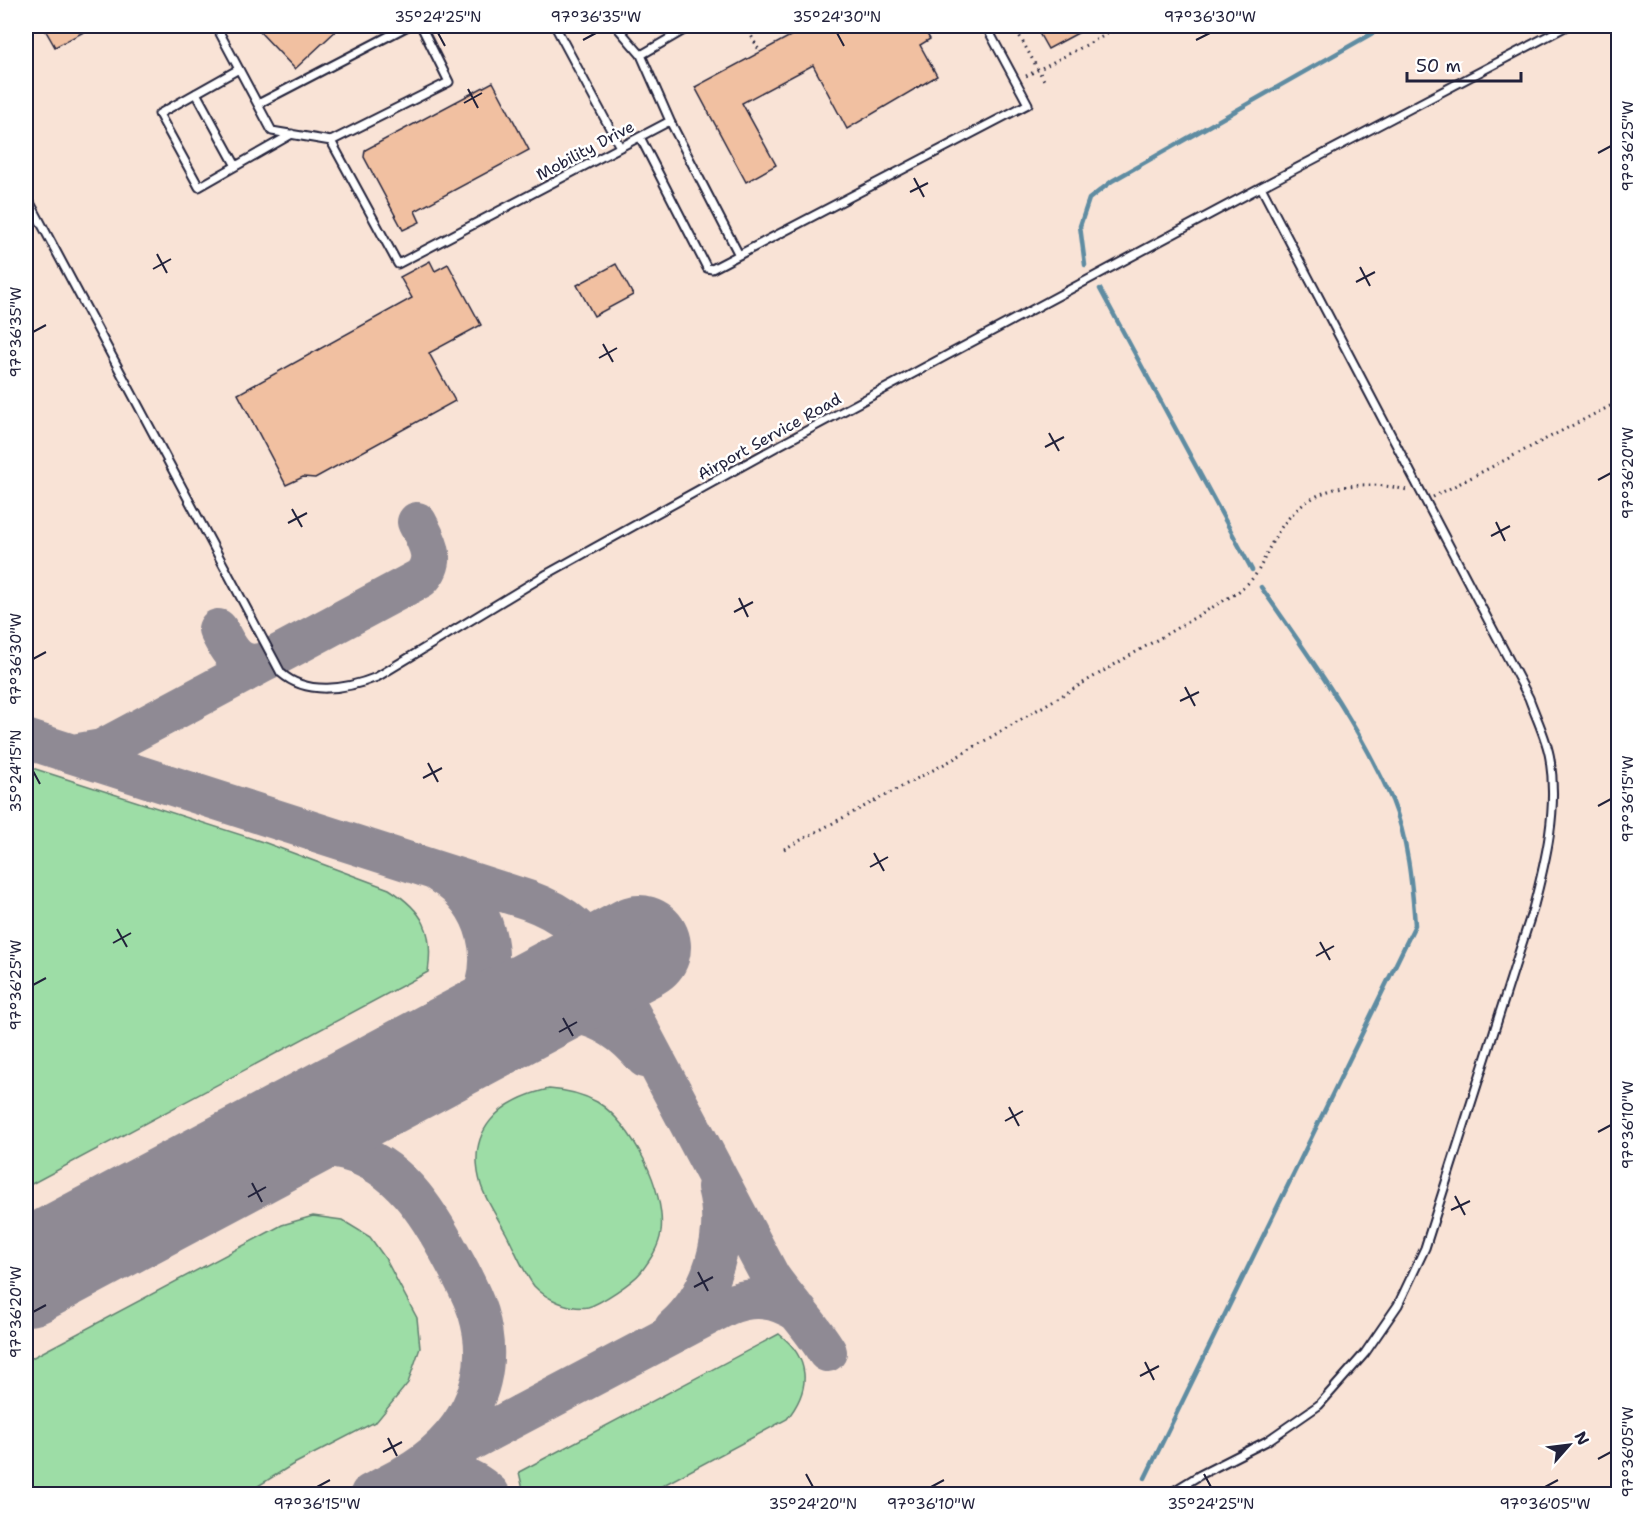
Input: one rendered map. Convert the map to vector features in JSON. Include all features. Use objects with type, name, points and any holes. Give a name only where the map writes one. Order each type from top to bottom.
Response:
[{"type":"lane","points":[[216,26],[272,131],[331,141],[449,82],[421,26]]},
{"type":"lane","points":[[258,104],[408,26]]},
{"type":"lane","points":[[555,26],[620,147]]},
{"type":"lane","points":[[616,26],[641,55],[670,121],[739,255]]},
{"type":"lane","points":[[641,55],[691,26]]},
{"type":"lane","points":[[640,137],[707,268],[712,269],[1028,104],[986,26]]},
{"type":"lane","name":"Airport Service Road","points":[[26,195],[281,674],[289,681],[331,688],[353,687],[377,677],[547,574],[777,446],[1261,186],[1566,26]]},
{"type":"lane","points":[[239,69],[159,114],[199,187],[292,134]]},
{"type":"lane","points":[[196,93],[236,166]]},
{"type":"lane","name":"Mobility Drive","points":[[331,141],[398,264],[670,121]]},
{"type":"lane","points":[[1169,1494],[1200,1475],[1267,1441],[1319,1405],[1365,1353],[1398,1305],[1425,1248],[1533,909],[1545,864],[1552,818],[1550,758],[1529,699],[1261,186]]},
{"type":"path","points":[[746,26],[760,52]]},
{"type":"path","points":[[1014,26],[1045,82]]},
{"type":"path","points":[[1026,76],[1123,26]]},
{"type":"path","points":[[784,849],[960,755],[1235,594],[1254,580],[1288,518],[1307,500],[1333,489],[1359,484],[1406,489],[1425,501],[1618,402]]},
{"type":"path","points":[[1598,1494],[1618,1483]]},
{"type":"shaded area","points":[[26,26],[1618,26],[1618,1494],[26,1494]]},
{"type":"green space","points":[[26,766],[266,843],[389,889],[411,906],[424,924],[429,945],[428,972],[26,1187]]},
{"type":"green space","points":[[549,1089],[585,1096],[610,1112],[622,1125],[644,1159],[658,1197],[661,1232],[651,1258],[631,1281],[588,1307],[574,1307],[559,1302],[534,1286],[486,1197],[477,1166],[482,1134],[490,1121],[515,1101]]},
{"type":"green space","points":[[313,1216],[342,1220],[370,1237],[385,1258],[417,1318],[420,1348],[408,1383],[377,1421],[292,1465],[245,1494],[26,1494],[26,1361],[282,1225]]},
{"type":"green space","points":[[779,1334],[797,1353],[804,1374],[801,1396],[787,1419],[647,1494],[524,1494],[519,1472]]},
{"type":"building","points":[[43,26],[95,26],[55,47]]},
{"type":"building","points":[[266,26],[341,26],[295,69],[260,32]]},
{"type":"building","points":[[809,26],[922,26],[930,39],[920,45],[937,76],[847,129],[813,65],[742,103],[776,165],[746,182],[695,87]]},
{"type":"building","points":[[1035,26],[1091,26],[1048,49]]},
{"type":"building","points":[[493,82],[529,150],[415,211],[420,222],[403,230],[364,157],[365,150]]},
{"type":"building","points":[[430,261],[435,271],[448,264],[481,325],[429,353],[455,401],[315,478],[303,477],[286,485],[238,394],[412,298],[400,277]]},
{"type":"building","points":[[616,264],[633,295],[594,316],[577,285]]},
{"type":"waterway","points":[[1085,265],[1080,226],[1089,199],[1112,181],[1385,26]]},
{"type":"waterway","points":[[1100,289],[1252,570]]},
{"type":"waterway","points":[[1145,1478],[1415,925],[1406,846],[1392,800],[1348,717],[1315,664],[1261,587]]},
{"type":"taxiway","points":[[73,754],[102,749],[421,578],[429,564],[430,550],[417,522]]},
{"type":"taxiway","points":[[218,629],[226,645],[242,661],[249,663],[267,661]]},
{"type":"taxiway","points":[[26,739],[528,900],[564,918],[589,942],[605,965],[771,1278],[827,1352]]},
{"type":"taxiway","points":[[436,1055],[462,1028],[475,1010],[484,991],[489,953],[480,917],[470,901],[440,874]]},
{"type":"taxiway","points":[[492,1025],[536,1014],[556,1012],[575,1014],[594,1019],[612,1028],[629,1041],[645,1058]]},
{"type":"taxiway","points":[[197,1182],[248,1160],[282,1150],[317,1147],[336,1149],[356,1154],[389,1172],[427,1214],[460,1272],[475,1304],[483,1338],[484,1363],[471,1408],[459,1428],[443,1446],[403,1476]]},
{"type":"taxiway","points":[[674,1328],[699,1299],[715,1264],[721,1225],[717,1187]]},
{"type":"taxiway","points":[[370,1494],[726,1306],[745,1300],[764,1299],[799,1313]]},
{"type":"taxiway","points":[[410,1475],[432,1472],[453,1474],[472,1481],[490,1494]]},
{"type":"runway","points":[[26,1274],[639,947]]}]
